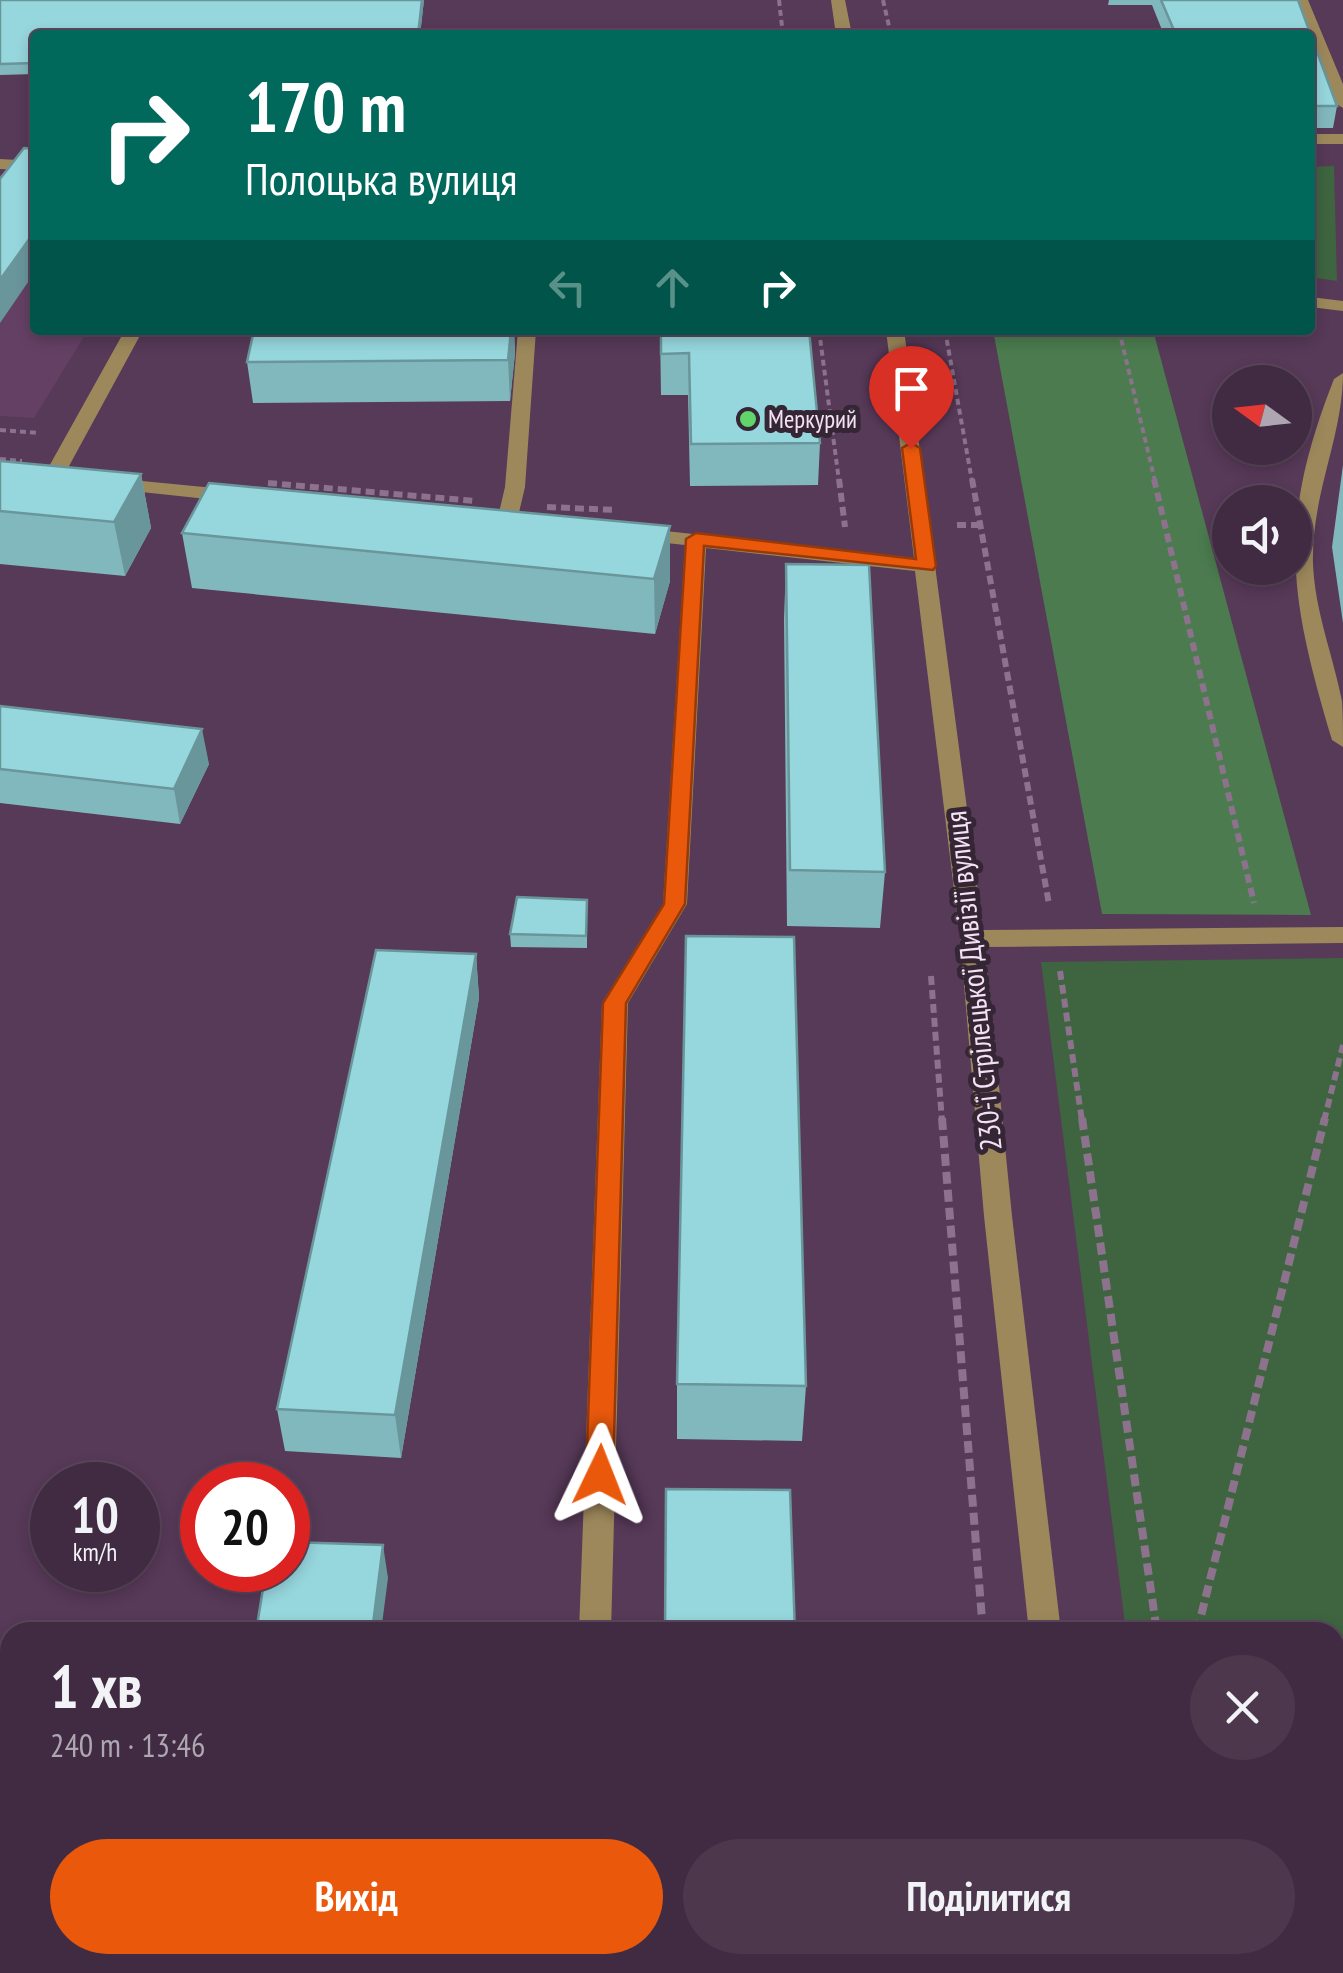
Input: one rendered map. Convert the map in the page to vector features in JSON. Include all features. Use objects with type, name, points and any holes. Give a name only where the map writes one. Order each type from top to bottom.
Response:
[{"type":"street","points":[[838,0],[843,30]]},
{"type":"street","points":[[1301,0],[1313,30]]},
{"type":"street","points":[[1315,34],[1343,102]]},
{"type":"street","points":[[1315,139],[1343,139]]},
{"type":"street","points":[[0,164],[30,166]]},
{"type":"street","points":[[1315,303],[1343,306]]},
{"type":"street","points":[[132,335],[62,480],[250,497]]},
{"type":"street","points":[[506,521],[515,487],[528,335]]},
{"type":"street","name":"230-ї Стрілецької Дивізії вулиця","points":[[896,335],[972,939],[998,1216],[1044,1622]]},
{"type":"street","points":[[1343,379],[1315,458],[1302,546],[1315,646],[1343,740]]},
{"type":"street","points":[[612,531],[926,566]]},
{"type":"street","points":[[595,1622],[614,1003],[674,904],[696,539]]},
{"type":"street","points":[[972,939],[1343,935]]},
{"type":"path","points":[[778,0],[782,30]]},
{"type":"path","points":[[883,0],[890,30]]},
{"type":"path","points":[[820,335],[845,531],[875,562]]},
{"type":"path","points":[[946,335],[1055,937],[1156,1622]]},
{"type":"path","points":[[1119,335],[1262,935]]},
{"type":"path","points":[[930,965],[982,1622]]},
{"type":"path","points":[[1199,1622],[1343,1045]]},
{"type":"shaded area","points":[[0,174],[30,176],[30,335],[85,335],[34,418],[0,416]]},
{"type":"green space","points":[[1334,166],[1337,281],[1315,278],[1315,167]]},
{"type":"green space","points":[[994,335],[1154,335],[1212,548],[1212,585],[1222,585],[1311,915],[1102,914]]},
{"type":"green space","points":[[1343,958],[1343,1622],[1125,1622],[1041,962]]},
{"type":"building","points":[[0,0],[422,0],[419,30],[30,30],[30,63],[0,64]]},
{"type":"building","points":[[1161,0],[1298,0],[1309,30],[1174,30]]},
{"type":"building","points":[[1315,46],[1337,106],[1315,106]]},
{"type":"building","points":[[24,148],[30,149],[30,238],[0,280],[0,179]]},
{"type":"building","points":[[253,335],[510,335],[508,360],[247,362]]},
{"type":"building","points":[[661,335],[809,335],[820,443],[691,444],[689,353],[661,354]]},
{"type":"building","points":[[0,461],[141,474],[114,522],[0,511]]},
{"type":"building","points":[[209,483],[670,526],[654,579],[182,533]]},
{"type":"building","points":[[786,564],[869,565],[885,872],[790,870]]},
{"type":"building","points":[[0,706],[202,729],[174,789],[0,769]]},
{"type":"building","points":[[517,897],[587,900],[586,936],[510,934]]},
{"type":"building","points":[[686,936],[794,937],[806,1386],[677,1384]]},
{"type":"building","points":[[376,950],[476,954],[395,1415],[277,1409]]},
{"type":"building","points":[[666,1489],[790,1490],[795,1622],[665,1622]]},
{"type":"building","points":[[310,1543],[383,1545],[373,1622],[258,1622],[262,1592],[310,1592]]},
{"type":"place","name":"Меркурий","points":[[748,419]]},
{"type":"route","points":[[600,1475],[614,1003],[674,904],[696,539],[926,566],[911,448]]}]
